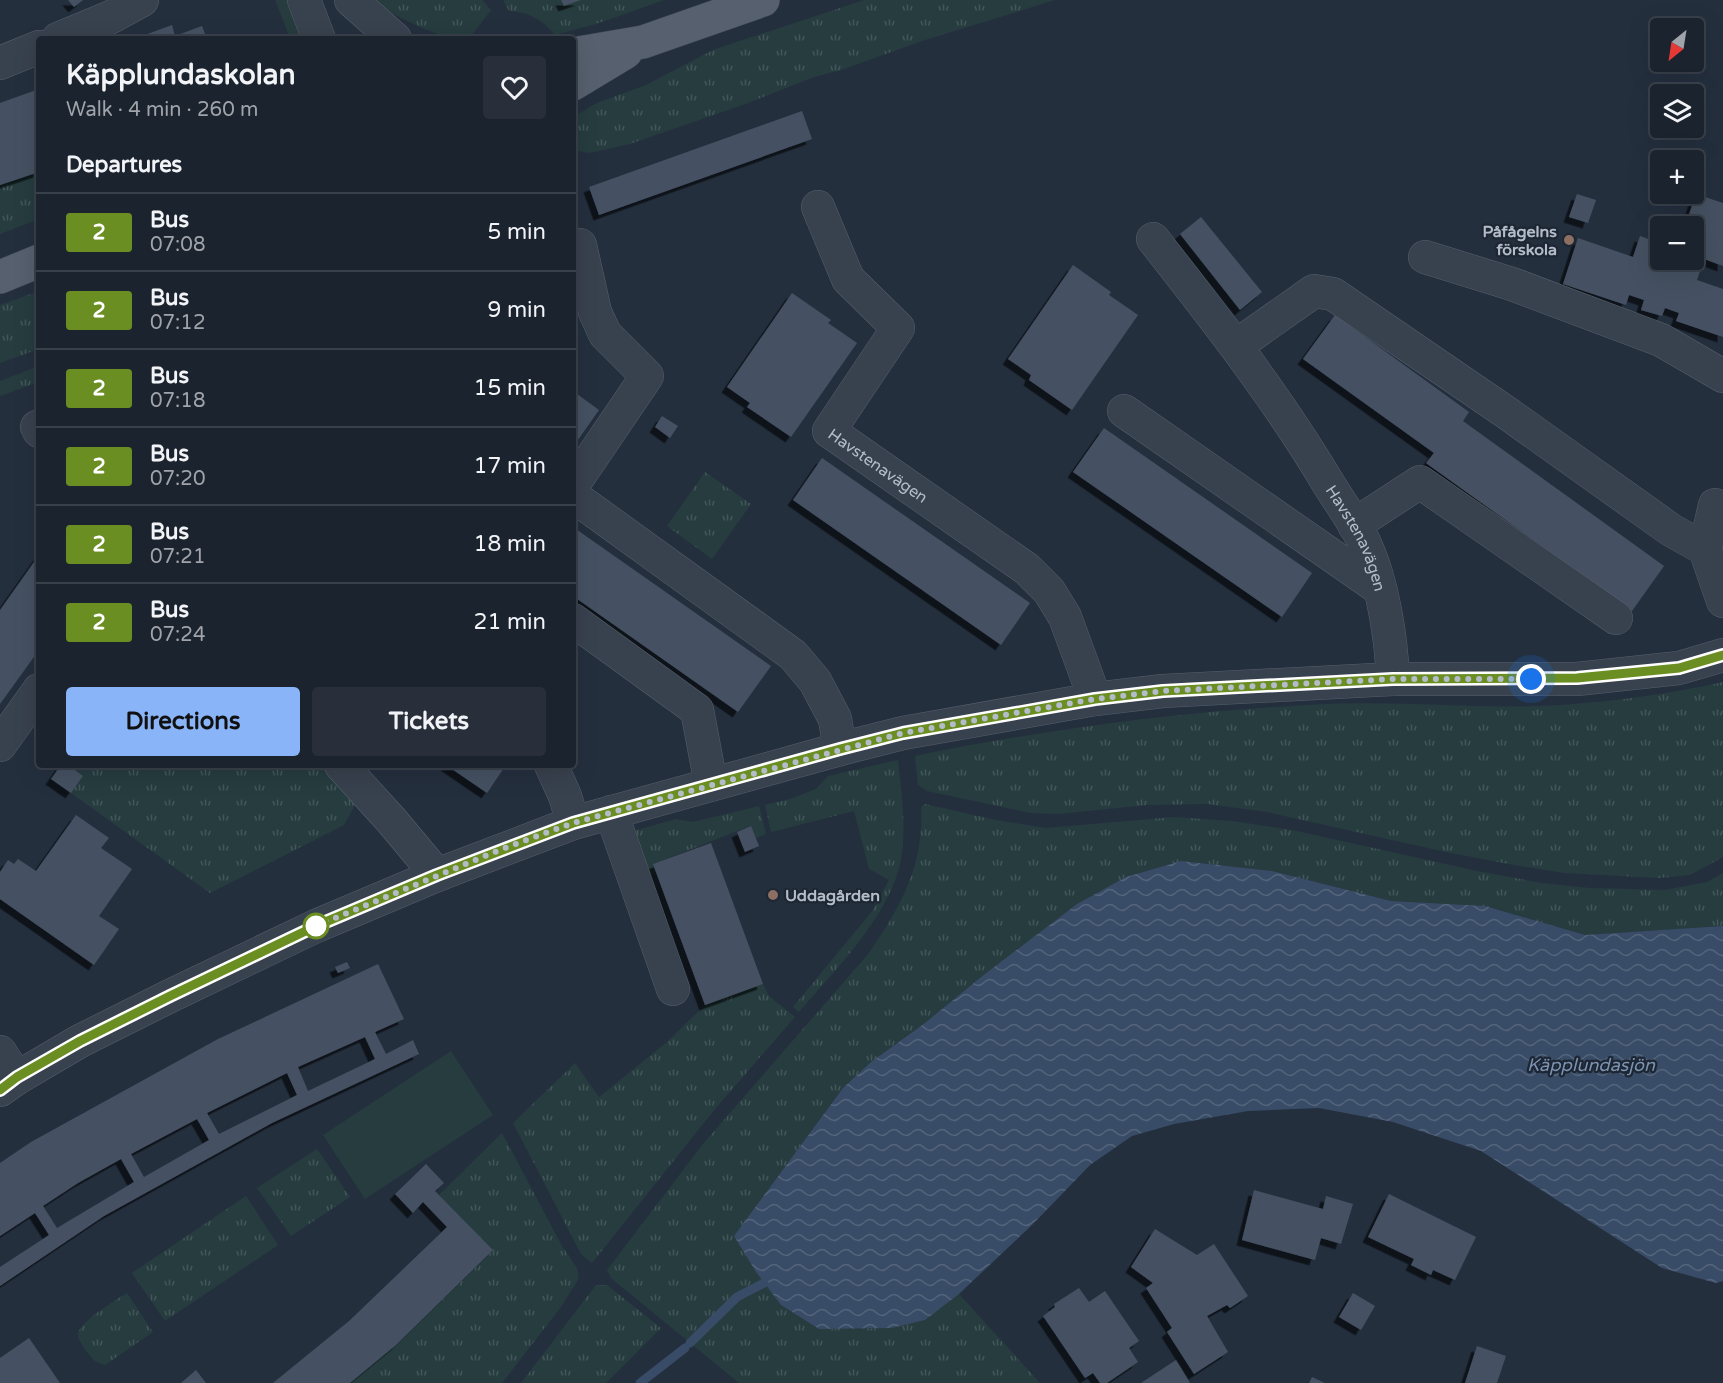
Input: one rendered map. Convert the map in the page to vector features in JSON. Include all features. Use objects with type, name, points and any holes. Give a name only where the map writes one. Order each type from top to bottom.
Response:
[{"type":"main road","points":[[576,53],[643,42],[763,0]]},
{"type":"main road","points":[[576,82],[643,42]]},
{"type":"main road","points":[[0,277],[36,262]]},
{"type":"street","points":[[65,36],[111,17],[142,0]]},
{"type":"street","points":[[304,0],[318,36]]},
{"type":"street","points":[[351,0],[392,36]]},
{"type":"street","points":[[0,63],[36,48]]},
{"type":"street","name":"Havstenavägen","points":[[818,207],[848,279],[898,328],[829,431],[1027,569],[1049,591],[1065,617],[1095,699]]},
{"type":"street","name":"Havstenavägen","points":[[1153,239],[1236,346],[1308,450],[1366,546],[1380,589],[1392,652],[1393,679]]},
{"type":"street","points":[[576,482],[647,376],[605,334],[595,312],[580,245]]},
{"type":"street","points":[[1425,256],[1512,284],[1661,340],[1723,376]]},
{"type":"street","points":[[1236,346],[1314,291],[1333,294],[1671,531],[1705,549]]},
{"type":"street","points":[[1124,411],[1380,589]]},
{"type":"street","points":[[1354,525],[1419,483],[1616,618]]},
{"type":"street","points":[[576,498],[793,655],[815,681],[835,719],[840,749]]},
{"type":"street","points":[[1715,505],[1705,549],[1723,601]]},
{"type":"street","points":[[576,622],[697,710],[711,784]]},
{"type":"street","points":[[6,1073],[80,1041],[316,926],[437,875],[573,823],[903,733],[1095,699],[1163,691],[1393,679],[1577,678],[1679,668],[1723,655]]},
{"type":"street","points":[[0,745],[36,694]]},
{"type":"street","points":[[343,768],[392,821],[437,875]]},
{"type":"street","points":[[552,768],[565,796],[573,823]]},
{"type":"street","points":[[611,812],[673,989]]},
{"type":"green space","points":[[275,0],[290,0],[307,36],[287,36],[289,35]]},
{"type":"green space","points":[[370,0],[482,0],[491,10],[471,36],[444,36],[398,16]]},
{"type":"green space","points":[[503,0],[561,0],[564,6],[581,0],[664,0],[599,23],[555,35],[535,17],[509,11]]},
{"type":"green space","points":[[864,0],[1055,0],[814,77],[748,103],[630,144],[589,153],[576,151],[576,115],[597,103],[646,85],[713,50]]},
{"type":"green space","points":[[36,173],[36,220],[0,234],[0,185]]},
{"type":"green space","points":[[36,292],[36,350],[0,363],[0,305]]},
{"type":"green space","points":[[36,367],[36,383],[0,396],[0,381]]},
{"type":"green space","points":[[705,472],[751,504],[712,559],[667,526]]},
{"type":"green space","points":[[1723,682],[1723,857],[1690,875],[1659,878],[1564,873],[1446,852],[1267,812],[1207,804],[1147,805],[1058,814],[1031,813],[927,791],[918,785],[915,756],[1018,737],[1121,722],[1225,711],[1329,704],[1503,707],[1561,705],[1642,696]]},
{"type":"green space","points":[[898,760],[903,829],[902,852],[897,874],[888,896],[862,938],[799,1012],[793,1007],[873,910],[889,880],[869,869],[854,811],[771,832],[765,805],[816,789],[828,776]]},
{"type":"green space","points":[[72,768],[326,768],[356,803],[344,825],[210,893],[71,793],[83,776]]},
{"type":"green space","points":[[925,804],[996,820],[1046,828],[1174,817],[1232,821],[1292,830],[1477,871],[1542,883],[1589,888],[1665,890],[1707,882],[1723,873],[1723,926],[1585,935],[1485,906],[1391,901],[1272,871],[1181,861],[1126,877],[1077,904],[925,1023],[871,1062],[843,1088],[734,1236],[756,1272],[781,1305],[819,1329],[892,1328],[925,1320],[959,1294],[1040,1383],[739,1383],[611,1278],[607,1270],[703,1144],[869,953],[891,919],[908,885],[919,848],[921,807]]},
{"type":"green space","points":[[759,806],[766,834],[756,838],[750,826],[653,864],[656,873],[645,878],[630,832],[676,819],[693,822]]},
{"type":"green space","points":[[763,984],[769,996],[795,1017],[715,1109],[592,1263],[581,1254],[513,1123],[575,1063],[599,1097],[667,1042],[705,1005]]},
{"type":"green space","points":[[451,1051],[493,1115],[365,1199],[323,1135]]},
{"type":"green space","points":[[502,1133],[562,1246],[577,1268],[579,1278],[561,1307],[502,1383],[350,1383],[396,1345],[493,1250],[439,1195]]},
{"type":"green space","points":[[317,1149],[350,1197],[291,1236],[257,1188]]},
{"type":"green space","points":[[246,1196],[278,1245],[165,1321],[132,1273]]},
{"type":"green space","points":[[596,1285],[607,1285],[661,1328],[606,1383],[521,1383]]},
{"type":"green space","points":[[127,1293],[153,1332],[105,1365],[101,1364],[93,1359],[84,1348],[78,1337],[79,1330],[98,1312]]},
{"type":"water","name":"Käpplundasjön","points":[[1181,861],[1272,871],[1391,901],[1485,906],[1585,935],[1723,926],[1723,1281],[1716,1283],[1662,1268],[1481,1151],[1393,1122],[1319,1108],[1248,1111],[1174,1124],[1132,1136],[1090,1165],[1033,1224],[959,1294],[925,1320],[892,1328],[819,1329],[781,1305],[756,1272],[734,1236],[843,1088],[871,1062],[925,1023],[1077,904],[1126,877]]},
{"type":"building","points":[[68,0],[83,0],[74,7]]},
{"type":"building","points":[[561,0],[581,0],[564,6]]},
{"type":"building","points":[[172,25],[175,36],[142,36]]},
{"type":"building","points":[[202,26],[206,36],[175,36]]},
{"type":"building","points":[[36,90],[36,173],[0,185],[0,103]]},
{"type":"building","points":[[802,111],[812,139],[599,215],[589,187]]},
{"type":"building","points":[[1577,194],[1596,200],[1588,223],[1569,217]]},
{"type":"building","points":[[1704,197],[1723,203],[1723,266],[1704,259],[1704,216],[1688,216],[1693,204],[1704,204]]},
{"type":"building","points":[[1201,217],[1262,292],[1240,310],[1180,234]]},
{"type":"building","points":[[1640,236],[1650,240],[1650,270],[1700,270],[1697,280],[1723,289],[1723,337],[1676,321],[1679,313],[1665,308],[1662,316],[1641,310],[1644,300],[1629,295],[1626,305],[1563,284],[1578,238],[1633,257]]},
{"type":"building","points":[[1073,265],[1111,292],[1109,295],[1138,315],[1072,410],[1029,380],[1031,375],[1008,359]]},
{"type":"building","points":[[792,293],[831,320],[828,323],[857,343],[791,437],[747,407],[750,403],[727,387]]},
{"type":"building","points":[[1335,315],[1469,412],[1463,421],[1664,566],[1632,611],[1426,463],[1434,453],[1303,359]]},
{"type":"building","points":[[576,393],[599,410],[576,443]]},
{"type":"building","points":[[662,416],[678,426],[670,438],[655,427]]},
{"type":"building","points":[[1104,428],[1312,573],[1282,617],[1073,472]]},
{"type":"building","points":[[822,458],[1030,603],[1001,645],[793,500]]},
{"type":"building","points":[[576,529],[771,666],[738,712],[576,598]]},
{"type":"building","points":[[36,559],[36,654],[0,704],[0,610]]},
{"type":"building","points":[[59,768],[72,768],[83,776],[71,793],[51,779]]},
{"type":"building","points":[[450,768],[504,768],[487,793]]},
{"type":"building","points":[[76,815],[109,838],[101,848],[132,869],[99,916],[119,929],[94,965],[0,899],[0,872],[8,860],[14,864],[18,859],[36,871]]},
{"type":"building","points":[[751,826],[759,846],[745,852],[737,832]]},
{"type":"building","points":[[711,843],[763,984],[705,1005],[653,864]]},
{"type":"building","points":[[347,962],[350,968],[338,973],[335,967]]},
{"type":"building","points":[[378,964],[404,1019],[375,1032],[386,1054],[413,1040],[419,1054],[272,1123],[104,1216],[0,1286],[0,1267],[49,1235],[35,1213],[0,1236],[0,1163],[31,1142],[218,1039]],"holes":[[[365,1037],[375,1059],[308,1091],[298,1067]],[[287,1073],[297,1095],[219,1134],[207,1113]],[[197,1119],[209,1140],[144,1177],[131,1154]],[[121,1159],[134,1182],[57,1228],[43,1206]]]},
{"type":"building","points":[[426,1164],[444,1183],[435,1191],[493,1250],[396,1345],[350,1383],[273,1383],[349,1321],[447,1227],[423,1202],[413,1213],[395,1194]]},
{"type":"building","points":[[1254,1190],[1323,1209],[1326,1196],[1353,1204],[1341,1244],[1321,1238],[1315,1260],[1242,1240]]},
{"type":"building","points":[[1389,1194],[1476,1237],[1455,1280],[1433,1270],[1431,1275],[1411,1265],[1414,1259],[1368,1237]]},
{"type":"building","points":[[1155,1229],[1197,1255],[1214,1244],[1248,1296],[1230,1308],[1227,1305],[1207,1316],[1228,1352],[1194,1374],[1167,1332],[1172,1328],[1146,1288],[1153,1283],[1131,1267]]},
{"type":"building","points":[[1079,1288],[1089,1302],[1105,1291],[1139,1341],[1129,1348],[1138,1362],[1107,1383],[1100,1383],[1093,1373],[1085,1378],[1043,1316],[1055,1307],[1054,1304]]},
{"type":"building","points":[[1353,1293],[1375,1306],[1361,1330],[1339,1317]]},
{"type":"building","points":[[29,1338],[60,1383],[0,1383],[0,1358]]},
{"type":"building","points":[[1477,1346],[1506,1356],[1497,1383],[1465,1383]]},
{"type":"building","points":[[1176,1360],[1190,1383],[1141,1383]]},
{"type":"building","points":[[196,1370],[206,1383],[181,1383]]},
{"type":"building","points":[[1312,1377],[1325,1383],[1309,1383]]},
{"type":"waterway","points":[[690,1343],[737,1297],[764,1283]]},
{"type":"waterway","points":[[640,1383],[685,1348]]},
{"type":"bus line","name":"2","points":[[0,1090],[17,1077],[80,1041],[170,996],[316,926],[502,849],[573,823],[903,733],[1095,699],[1163,691],[1393,679],[1577,678],[1679,668],[1723,655]]},
{"type":"place","name":"Påfågelns förskola","points":[[1569,240]]},
{"type":"place","name":"Uddagården","points":[[773,895]]},
{"type":"route","points":[[316,926],[502,849],[573,823],[903,733],[1095,699],[1163,691],[1393,679],[1531,679]]}]
